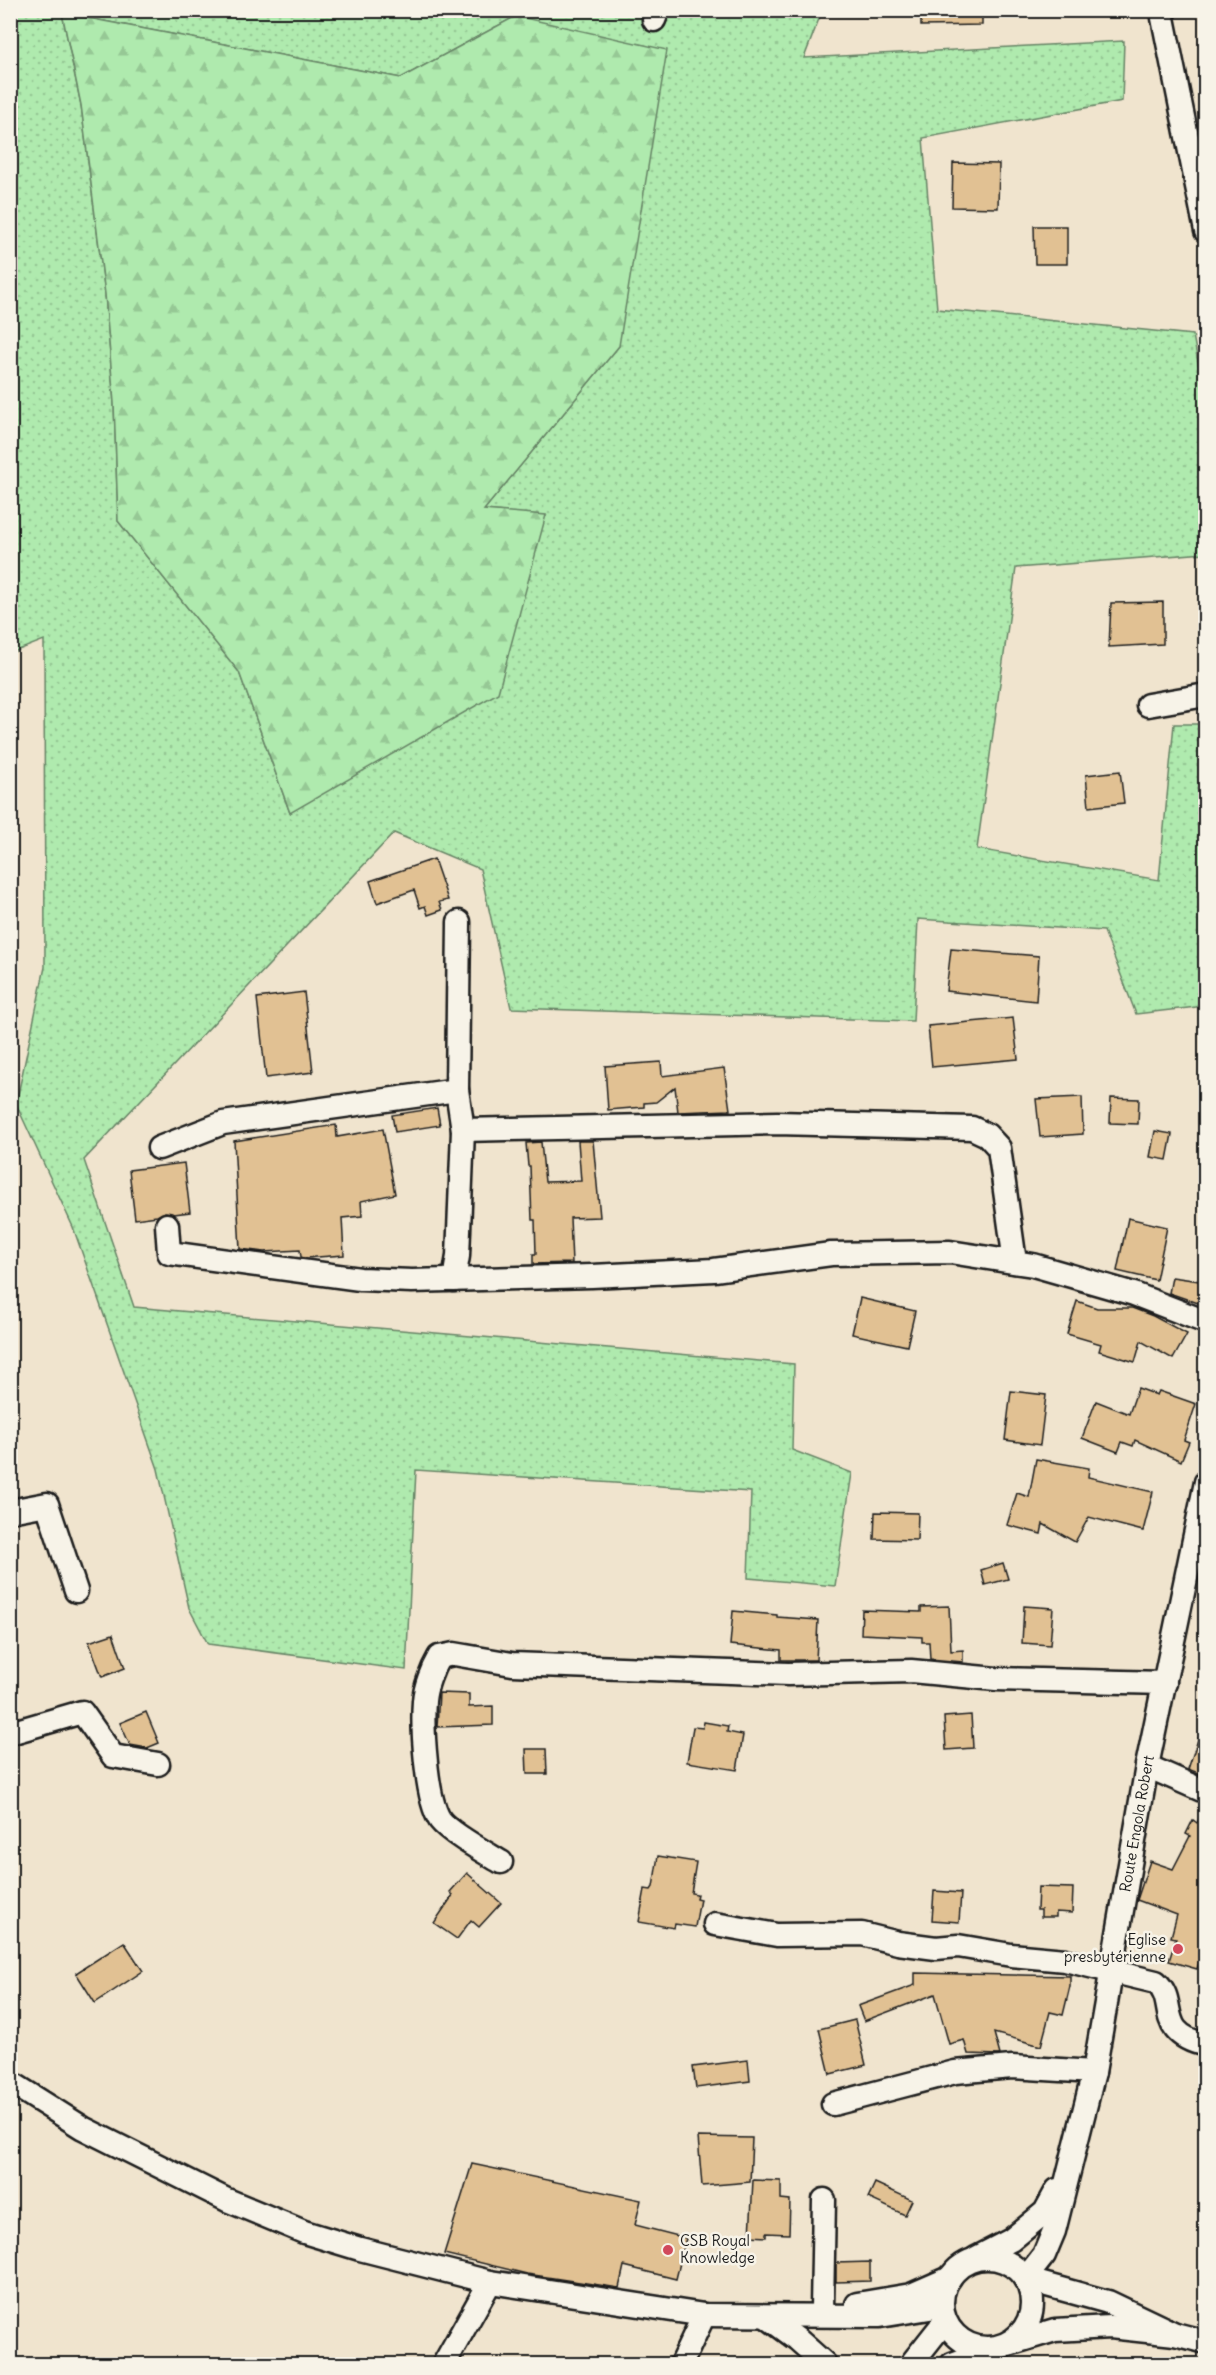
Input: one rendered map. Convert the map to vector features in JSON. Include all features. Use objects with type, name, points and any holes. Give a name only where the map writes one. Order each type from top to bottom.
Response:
[{"type":"street","points":[[1163,10],[1202,193],[1206,231]]},
{"type":"street","points":[[1148,705],[1206,696]]},
{"type":"street","points":[[454,1280],[458,1256],[463,1130],[457,1090],[459,922]]},
{"type":"street","points":[[159,1148],[223,1123],[457,1090]]},
{"type":"street","points":[[463,1130],[777,1123],[972,1128],[987,1135],[999,1148],[1015,1262]]},
{"type":"street","points":[[167,1225],[169,1253],[360,1279],[454,1280],[714,1270],[831,1254],[950,1252],[1033,1265],[1134,1294],[1206,1322]]},
{"type":"street","name":"Route Engola Robert","points":[[1025,2279],[1044,2255],[1050,2239],[1094,2072],[1147,1766],[1205,1489]]},
{"type":"street","points":[[10,1511],[47,1504],[75,1591]]},
{"type":"street","points":[[501,1862],[447,1827],[439,1819],[429,1784],[424,1699],[439,1657],[454,1654],[512,1664],[788,1674],[911,1671],[996,1679],[1165,1683]]},
{"type":"street","points":[[10,1733],[81,1712],[113,1756],[158,1764]]},
{"type":"street","points":[[1147,1766],[1206,1792]]},
{"type":"street","points":[[715,1924],[777,1935],[862,1934],[927,1947],[958,1946],[1011,1955],[1065,1960],[1156,1982],[1163,1992],[1173,2026],[1182,2036],[1206,2045]]},
{"type":"street","points":[[833,2104],[955,2072],[1012,2067],[1094,2072]]},
{"type":"street","points":[[13,2088],[83,2128],[227,2200],[304,2232],[348,2246],[490,2283],[704,2315],[880,2316],[943,2313]]},
{"type":"street","name":"Route Engola Robert","points":[[970,2262],[1011,2240],[1045,2212],[1070,2164]]},
{"type":"street","points":[[822,2309],[824,2200]]},
{"type":"street","points":[[985,2258],[1001,2260],[1014,2267],[1025,2279],[1031,2292],[1032,2306],[1023,2332],[1012,2341],[999,2347],[973,2346],[961,2340],[952,2332],[943,2313],[943,2291],[958,2268],[970,2262],[985,2258]]},
{"type":"street","points":[[777,2316],[911,2295],[950,2278]]},
{"type":"street","points":[[1025,2279],[1108,2302],[1176,2334]]},
{"type":"street","points":[[444,2364],[490,2283]]},
{"type":"street","points":[[911,2364],[943,2313]]},
{"type":"street","points":[[681,2364],[704,2315]]},
{"type":"street","points":[[777,2316],[797,2339],[825,2364]]},
{"type":"street","points":[[952,2364],[1055,2330],[1110,2327],[1176,2334],[1206,2342]]},
{"type":"green space","points":[[11,11],[822,11],[804,58],[1124,41],[1122,101],[923,138],[937,309],[1193,335],[1205,401],[1205,553],[1016,568],[977,849],[1159,880],[1174,724],[1205,724],[1205,1006],[1136,1014],[1104,931],[918,919],[913,1021],[511,1008],[480,869],[394,833],[84,1160],[134,1307],[794,1364],[792,1450],[852,1473],[835,1586],[748,1578],[751,1492],[416,1470],[406,1670],[208,1644],[189,1608],[158,1469],[73,1227],[16,1104],[45,967],[44,640],[11,653]],"holes":[[[62,13],[401,78],[516,16],[619,346],[484,510],[546,516],[290,813],[239,672],[118,521],[114,403],[105,294],[81,105]]]},
{"type":"green space","points":[[62,13],[401,78],[516,16],[667,50],[619,346],[484,510],[546,515],[498,693],[290,813],[239,672],[118,521],[114,403],[105,294],[81,105]]},
{"type":"building","points":[[921,10],[982,10],[982,25],[921,26]]},
{"type":"building","points":[[953,163],[999,164],[998,208],[952,207]]},
{"type":"building","points":[[1034,226],[1067,226],[1067,264],[1035,264]]},
{"type":"building","points":[[1163,602],[1163,644],[1109,647],[1111,603]]},
{"type":"building","points":[[1120,771],[1124,803],[1089,807],[1086,775]]},
{"type":"building","points":[[434,859],[448,900],[439,902],[442,910],[428,915],[425,906],[420,908],[414,890],[377,903],[370,881]]},
{"type":"building","points":[[951,949],[1039,956],[1036,1001],[946,991]]},
{"type":"building","points":[[304,992],[313,1072],[266,1078],[257,998]]},
{"type":"building","points":[[1013,1018],[1018,1059],[932,1067],[928,1026]]},
{"type":"building","points":[[661,1062],[662,1076],[724,1068],[730,1110],[678,1112],[675,1087],[656,1102],[644,1103],[644,1107],[608,1110],[605,1066]]},
{"type":"building","points":[[1082,1097],[1083,1134],[1040,1137],[1036,1099]]},
{"type":"building","points":[[1111,1098],[1139,1099],[1138,1124],[1110,1123]]},
{"type":"building","points":[[437,1108],[440,1125],[395,1132],[392,1115]]},
{"type":"building","points":[[336,1125],[337,1137],[383,1129],[395,1194],[361,1201],[362,1216],[342,1218],[344,1255],[304,1258],[301,1257],[300,1250],[264,1252],[240,1249],[234,1141]]},
{"type":"building","points":[[1155,1131],[1172,1134],[1167,1160],[1150,1157]]},
{"type":"building","points":[[578,1141],[593,1141],[600,1217],[570,1218],[572,1263],[533,1264],[533,1254],[536,1254],[535,1220],[532,1220],[530,1166],[528,1166],[526,1143],[541,1142],[545,1182],[581,1181]]},
{"type":"building","points":[[184,1163],[190,1212],[174,1214],[165,1212],[157,1216],[135,1219],[129,1170]]},
{"type":"building","points":[[1128,1218],[1167,1227],[1156,1280],[1117,1271]]},
{"type":"building","points":[[1172,1277],[1206,1282],[1204,1305],[1169,1293]]},
{"type":"building","points":[[860,1298],[915,1311],[907,1346],[852,1334]]},
{"type":"building","points":[[1077,1301],[1097,1308],[1132,1308],[1187,1334],[1173,1359],[1141,1341],[1135,1362],[1099,1351],[1101,1344],[1067,1334]]},
{"type":"building","points":[[1138,1388],[1157,1395],[1159,1391],[1196,1404],[1184,1440],[1189,1442],[1181,1461],[1135,1440],[1133,1446],[1122,1442],[1118,1452],[1082,1438],[1096,1401],[1129,1414]]},
{"type":"building","points":[[1011,1391],[1046,1395],[1040,1445],[1005,1440]]},
{"type":"building","points":[[1036,1459],[1089,1468],[1088,1477],[1153,1492],[1143,1531],[1089,1517],[1075,1542],[1043,1524],[1041,1534],[1007,1525],[1017,1493],[1029,1497]]},
{"type":"building","points":[[875,1512],[918,1513],[917,1540],[874,1539]]},
{"type":"building","points":[[1003,1563],[1008,1579],[985,1585],[981,1570]]},
{"type":"building","points":[[949,1606],[951,1651],[963,1650],[963,1662],[930,1659],[929,1642],[922,1642],[922,1637],[861,1634],[862,1610],[921,1612],[921,1607]]},
{"type":"building","points":[[1024,1606],[1053,1608],[1050,1645],[1022,1643]]},
{"type":"building","points":[[733,1611],[818,1620],[816,1660],[781,1660],[781,1650],[730,1645]]},
{"type":"building","points":[[113,1634],[125,1668],[102,1677],[89,1642]]},
{"type":"building","points":[[439,1693],[469,1694],[469,1707],[493,1706],[493,1725],[437,1727]]},
{"type":"building","points":[[146,1712],[159,1743],[147,1748],[130,1745],[120,1723]]},
{"type":"building","points":[[971,1715],[973,1748],[946,1750],[944,1717]]},
{"type":"building","points":[[704,1722],[728,1726],[727,1732],[743,1735],[737,1770],[687,1762],[693,1727],[703,1728]]},
{"type":"building","points":[[1203,1725],[1206,1725],[1206,1776],[1188,1769]]},
{"type":"building","points":[[526,1749],[546,1749],[547,1774],[527,1774]]},
{"type":"building","points":[[1206,1807],[1206,1940],[1197,1969],[1169,1961],[1176,1938],[1171,1937],[1177,1915],[1137,1900],[1150,1861],[1173,1869],[1190,1836],[1186,1834],[1193,1820],[1197,1823]]},
{"type":"building","points":[[658,1856],[696,1862],[691,1893],[697,1894],[696,1898],[700,1899],[695,1927],[675,1924],[674,1928],[639,1922],[645,1889],[651,1890],[653,1887]]},
{"type":"building","points":[[467,1873],[501,1903],[479,1927],[471,1920],[457,1939],[434,1923],[453,1895],[450,1892]]},
{"type":"building","points":[[1038,1887],[1073,1888],[1072,1913],[1056,1912],[1056,1917],[1041,1917],[1041,1910],[1037,1910]]},
{"type":"building","points":[[934,1891],[961,1893],[959,1922],[932,1920]]},
{"type":"building","points":[[124,1942],[143,1971],[95,2003],[76,1973]]},
{"type":"building","points":[[915,1973],[1070,1976],[1070,1986],[1063,2015],[1050,2012],[1041,2046],[994,2033],[1000,2055],[968,2054],[964,2040],[949,2044],[935,1994],[864,2021],[858,2006],[915,1985]]},
{"type":"building","points":[[855,2020],[866,2065],[830,2074],[819,2029]]},
{"type":"building","points":[[748,2060],[750,2081],[696,2088],[693,2067]]},
{"type":"building","points":[[698,2137],[752,2138],[750,2182],[702,2186]]},
{"type":"building","points":[[472,2164],[641,2200],[635,2225],[686,2238],[676,2279],[624,2266],[619,2288],[527,2274],[444,2254]]},
{"type":"building","points":[[753,2180],[781,2181],[781,2199],[790,2200],[789,2234],[766,2233],[766,2237],[750,2236]]},
{"type":"building","points":[[875,2183],[912,2200],[905,2215],[868,2198]]},
{"type":"building","points":[[870,2262],[870,2281],[836,2282],[836,2263]]},
{"type":"place","name":"Eglise presbytérienne","points":[[1178,1949]]},
{"type":"place","name":"CSB Royal Knowledge","points":[[668,2250]]}]
